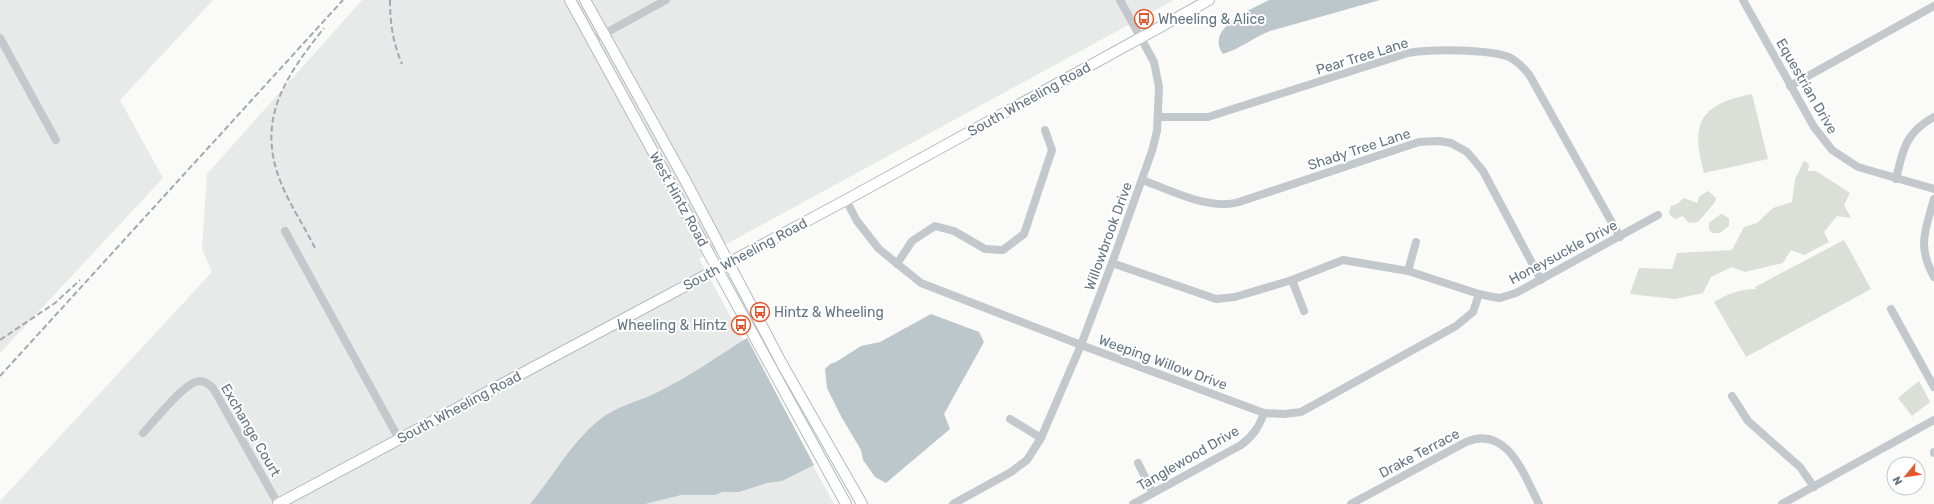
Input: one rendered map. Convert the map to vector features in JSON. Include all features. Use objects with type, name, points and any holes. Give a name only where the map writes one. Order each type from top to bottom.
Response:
[{"type":"main road","name":"West Hintz Road","points":[[570,0],[846,504]]},
{"type":"main road","name":"West Hintz Road","points":[[585,0],[782,364],[862,504]]},
{"type":"main road","name":"South Wheeling Road","points":[[278,504],[846,200],[1209,0]]},
{"type":"street","points":[[592,40],[666,0]]},
{"type":"street","name":"Willowbrook Drive","points":[[953,504],[1011,472],[1026,460],[1041,438],[1081,345],[1142,180],[1155,140],[1158,118],[1158,81],[1154,62],[1120,0]]},
{"type":"street","name":"Equestrian Drive","points":[[1743,0],[1814,127],[1832,150],[1858,167],[1934,189]]},
{"type":"street","points":[[1790,86],[1934,6]]},
{"type":"street","points":[[0,38],[56,140]]},
{"type":"street","name":"Pear Tree Lane","points":[[1158,118],[1208,117],[1415,52],[1470,52],[1501,55],[1517,63],[1530,76],[1620,237]]},
{"type":"street","points":[[1896,179],[1902,155],[1909,138],[1920,125],[1934,117]]},
{"type":"street","points":[[897,264],[912,241],[935,226],[954,231],[985,248],[1003,250],[1024,234],[1052,150],[1045,130]]},
{"type":"street","name":"Shady Tree Lane","points":[[1142,180],[1209,204],[1224,205],[1239,202],[1419,142],[1439,141],[1450,143],[1467,152],[1483,170],[1540,280]]},
{"type":"street","points":[[1934,199],[1923,242],[1925,257],[1934,277]]},
{"type":"street","name":"Weeping Willow Drive","points":[[846,200],[857,221],[879,249],[921,284],[1264,413],[1284,414],[1301,412],[1456,326],[1473,312],[1479,294]]},
{"type":"street","name":"Honeysuckle Drive","points":[[1112,263],[1216,299],[1235,297],[1292,280],[1343,260],[1408,272],[1479,294],[1500,298],[1509,296],[1540,280],[1658,215]]},
{"type":"street","points":[[285,231],[398,440]]},
{"type":"street","points":[[1408,272],[1416,242]]},
{"type":"street","points":[[1292,280],[1304,311]]},
{"type":"street","points":[[1891,309],[1934,387]]},
{"type":"street","name":"Exchange Court","points":[[143,433],[186,386],[199,381],[207,383],[213,388],[278,504]]},
{"type":"street","points":[[1732,396],[1748,421],[1800,467],[1814,487]]},
{"type":"street","name":"Tanglewood Drive","points":[[1133,504],[1244,443],[1258,428],[1264,413]]},
{"type":"street","points":[[1010,419],[1041,438]]},
{"type":"street","points":[[1782,504],[1934,420]]},
{"type":"street","name":"Drake Terrace","points":[[1351,504],[1365,501],[1472,439],[1487,438],[1500,442],[1510,452],[1539,504]]},
{"type":"street","points":[[1138,463],[1153,493]]},
{"type":"shaded area","points":[[0,0],[213,0],[120,100],[163,178],[0,353]]},
{"type":"shaded area","points":[[362,0],[1174,0],[699,259],[834,504],[0,504],[0,501],[212,272],[202,249],[207,174]]},
{"type":"shaded area","points":[[1269,0],[1380,0],[1270,31],[1223,54],[1219,45],[1220,36],[1225,28],[1242,14]]},
{"type":"shaded area","points":[[1752,94],[1768,159],[1704,173],[1698,141],[1699,129],[1703,118],[1710,110],[1721,104],[1734,98]]},
{"type":"shaded area","points":[[1804,161],[1809,164],[1808,171],[1816,171],[1850,193],[1844,205],[1851,218],[1837,216],[1824,232],[1829,242],[1804,255],[1791,250],[1783,263],[1745,272],[1732,267],[1711,277],[1703,293],[1675,299],[1630,294],[1639,268],[1672,269],[1677,253],[1732,250],[1744,227],[1757,223],[1773,208],[1792,202],[1795,179]]},
{"type":"shaded area","points":[[1708,191],[1716,198],[1715,202],[1698,222],[1689,223],[1683,216],[1675,219],[1670,215],[1669,211],[1671,206],[1677,204],[1684,198],[1697,203],[1700,196]]},
{"type":"shaded area","points":[[1721,214],[1729,218],[1729,226],[1720,233],[1712,233],[1709,230],[1709,223]]},
{"type":"shaded area","points":[[1844,240],[1871,289],[1746,357],[1714,302],[1734,292],[1756,289],[1755,287]]},
{"type":"shaded area","points":[[931,314],[979,332],[984,342],[944,414],[950,429],[886,483],[875,477],[863,460],[861,450],[842,418],[827,388],[825,369],[830,364],[836,362],[861,346],[880,342]]},
{"type":"shaded area","points":[[747,338],[814,465],[782,481],[767,483],[739,492],[722,492],[715,495],[681,495],[645,504],[530,504],[570,450],[598,421],[620,408],[670,386]]},
{"type":"shaded area","points":[[1919,381],[1930,402],[1912,416],[1898,398]]},
{"type":"railway","points":[[0,376],[343,0]]},
{"type":"railway","points":[[390,0],[393,33],[396,48],[402,64]]},
{"type":"railway","points":[[315,248],[281,183],[274,160],[271,139],[273,118],[278,100],[287,81],[298,63],[324,28]]},
{"type":"railway","points":[[0,340],[55,303],[80,280]]},
{"type":"place","name":"Wheeling & Alice","points":[[1144,19]]},
{"type":"place","name":"Hintz & Wheeling","points":[[760,312]]},
{"type":"place","name":"Wheeling & Hintz","points":[[741,325]]}]
